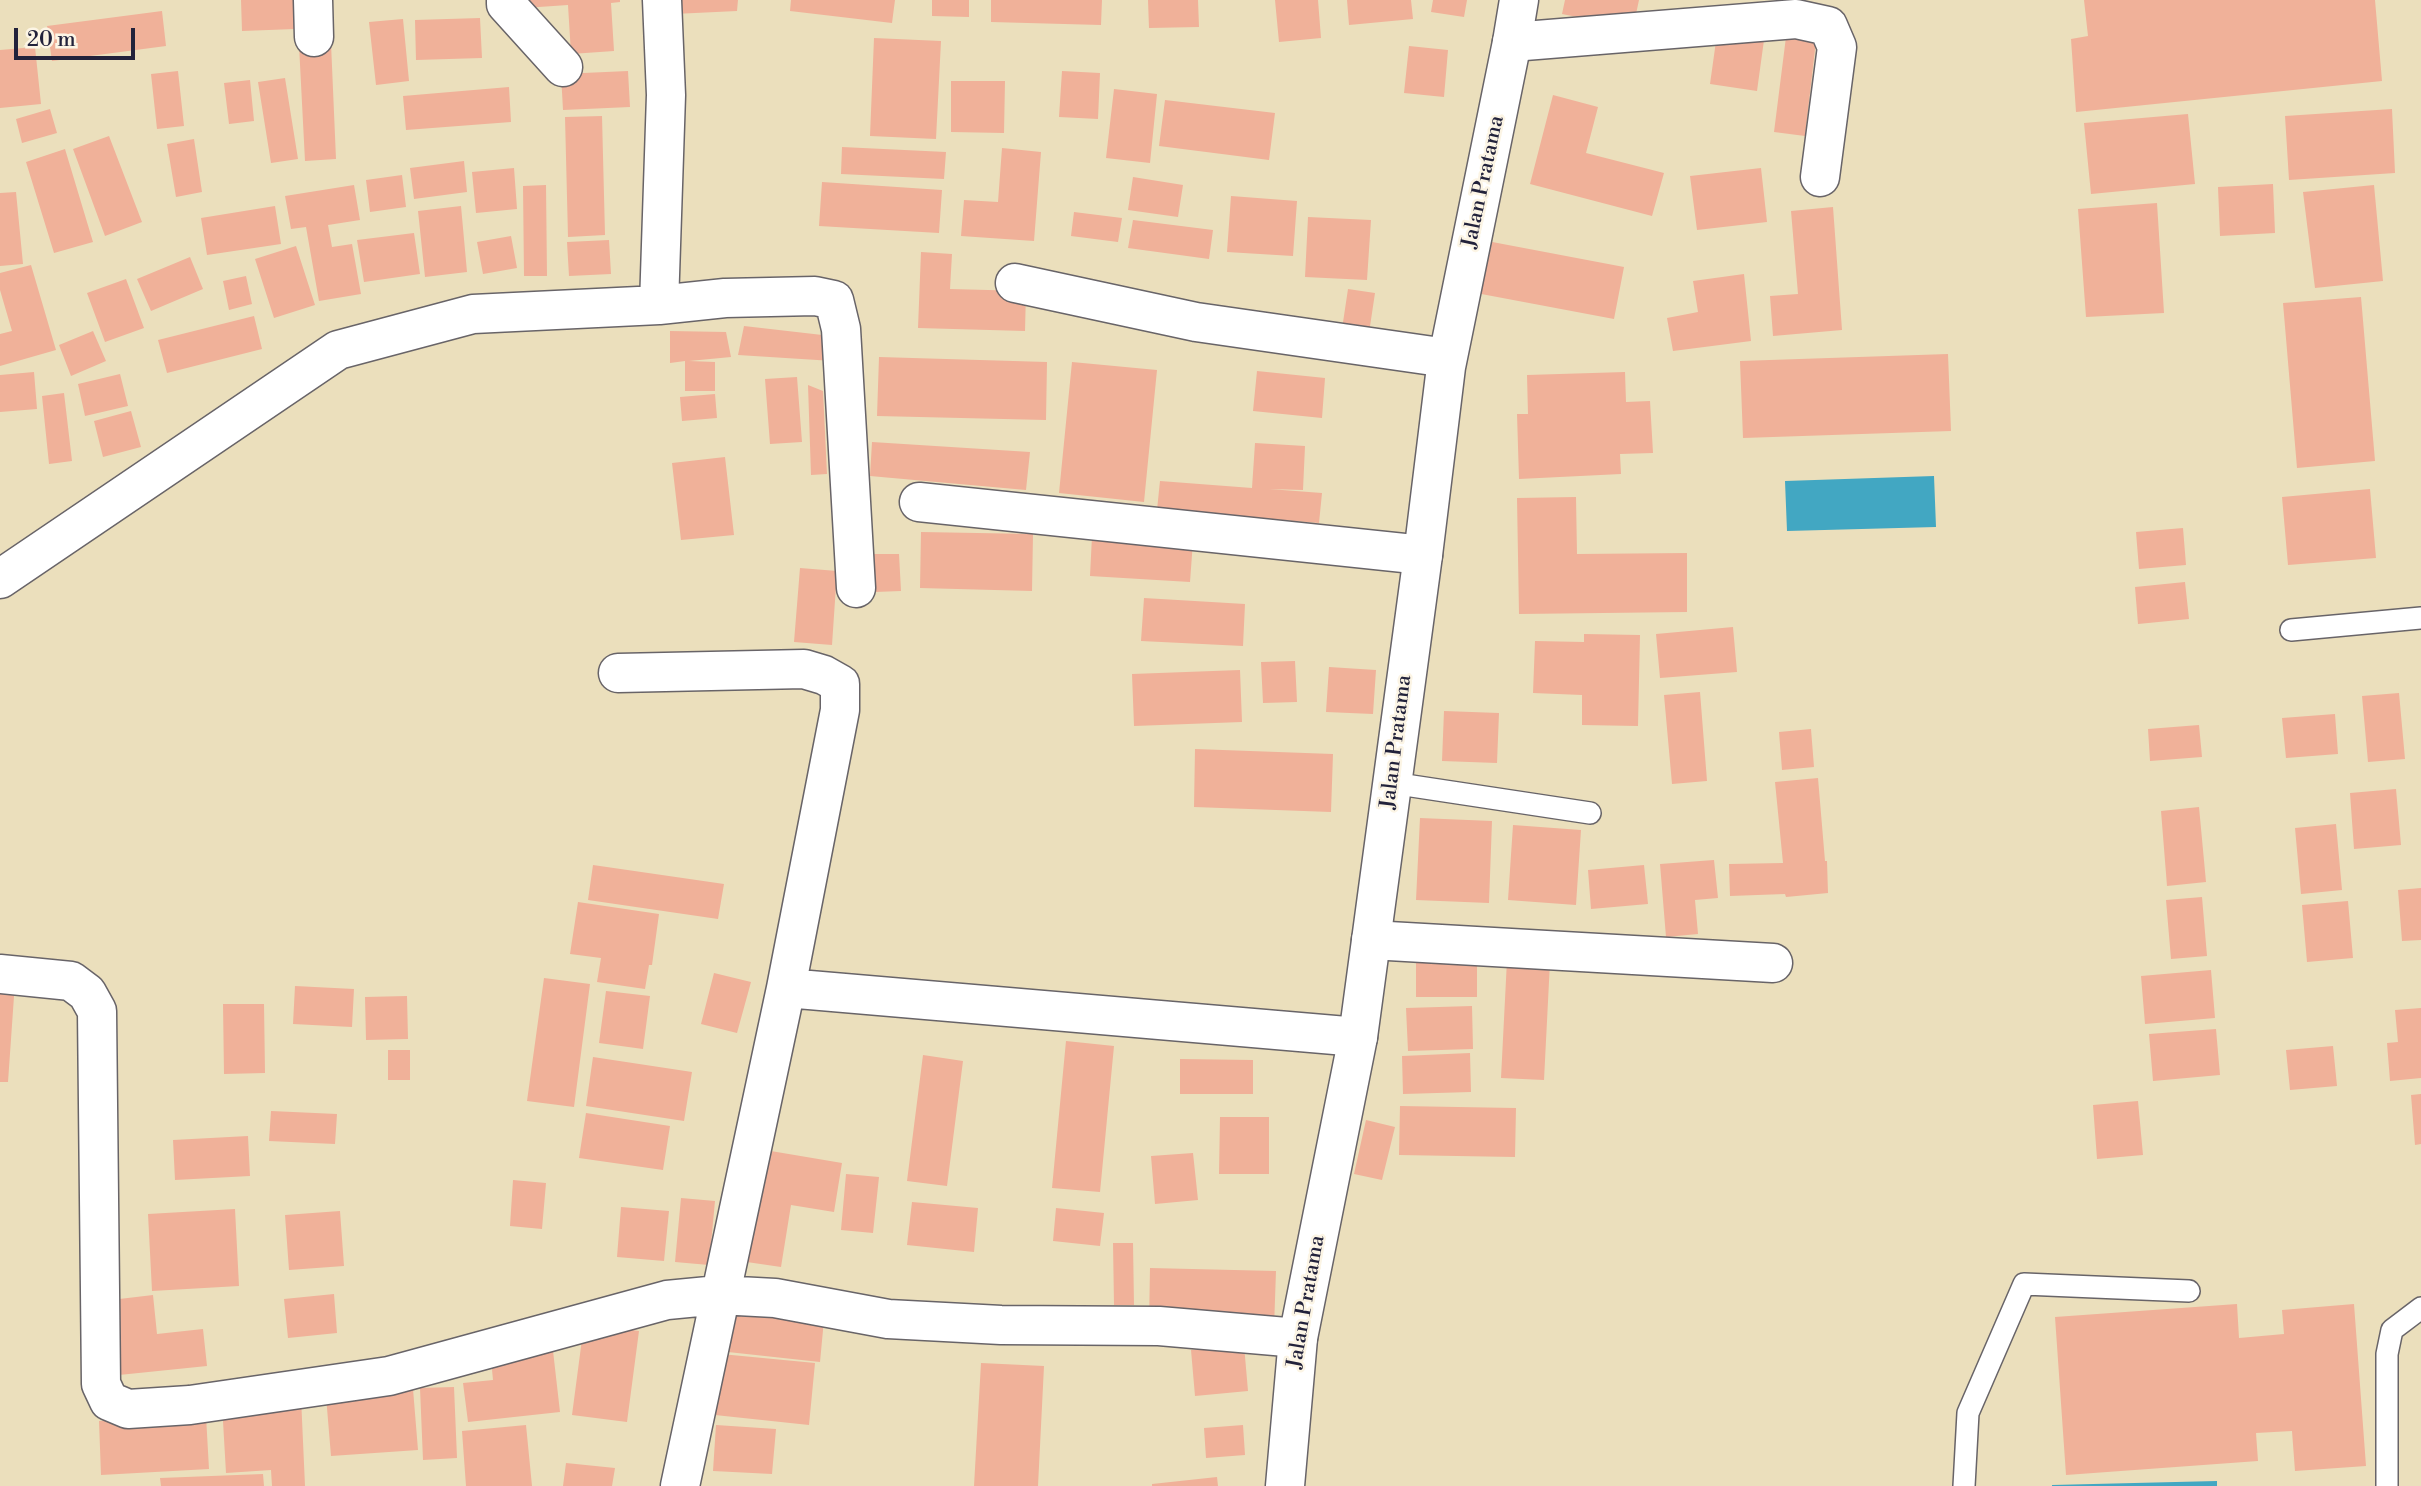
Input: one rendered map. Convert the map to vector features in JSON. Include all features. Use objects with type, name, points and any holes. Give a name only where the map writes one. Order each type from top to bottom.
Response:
[{"type":"street","points":[[313,0],[314,37]]},
{"type":"street","points":[[506,0],[506,4],[563,67]]},
{"type":"street","points":[[659,305],[666,95],[662,0]]},
{"type":"street","name":"Jalan Pratama","points":[[1285,1486],[1298,1338],[1358,1037],[1447,358],[1512,42],[1518,0]]},
{"type":"street","points":[[1512,42],[1796,19],[1828,26],[1837,47],[1820,177]]},
{"type":"street","points":[[1015,283],[1196,322],[1447,358]]},
{"type":"street","points":[[0,579],[338,350],[473,314],[659,305],[725,298],[815,296],[834,300],[841,329],[856,588]]},
{"type":"street","points":[[919,502],[1423,555]]},
{"type":"street","points":[[618,673],[804,669],[824,675],[840,684],[840,710],[786,988],[680,1486]]},
{"type":"street","points":[[1371,940],[1773,963]]},
{"type":"street","points":[[0,974],[71,981],[87,993],[97,1010],[101,1384],[109,1401],[128,1409],[190,1405],[389,1376],[667,1300],[719,1295],[775,1298],[888,1319],[1001,1325],[1159,1326],[1298,1338]]},
{"type":"street","points":[[786,988],[1358,1037]]},
{"type":"lane","points":[[2291,631],[2421,618]]},
{"type":"lane","points":[[1392,783],[1590,813]]},
{"type":"lane","points":[[1964,1486],[1968,1413],[2024,1284],[2189,1290]]},
{"type":"lane","points":[[2387,1486],[2387,1354],[2392,1330],[2421,1308]]},
{"type":"water","points":[[1934,476],[1936,527],[1787,531],[1785,481]]},
{"type":"water","points":[[2217,1481],[2217,1486],[2052,1486],[2052,1485]]},
{"type":"building","points":[[241,0],[294,0],[295,29],[242,31]]},
{"type":"building","points":[[523,0],[620,0],[611,3],[614,51],[571,54],[568,5],[524,8]]},
{"type":"building","points":[[678,0],[738,0],[737,11],[674,14]]},
{"type":"building","points":[[791,0],[895,0],[892,23],[790,11]]},
{"type":"building","points":[[932,0],[969,0],[969,17],[932,16]]},
{"type":"building","points":[[991,0],[1102,0],[1101,25],[991,22]]},
{"type":"building","points":[[1148,0],[1198,0],[1199,27],[1149,28]]},
{"type":"building","points":[[1275,0],[1318,0],[1321,38],[1279,42]]},
{"type":"building","points":[[1347,0],[1411,0],[1413,19],[1349,25]]},
{"type":"building","points":[[1433,0],[1467,0],[1464,17],[1431,12]]},
{"type":"building","points":[[1565,0],[1639,0],[1633,28],[1562,14]]},
{"type":"building","points":[[2084,0],[2375,0],[2382,81],[2076,112],[2071,39],[2088,36]]},
{"type":"building","points":[[162,11],[166,46],[52,61],[47,26]]},
{"type":"building","points":[[480,18],[482,58],[416,60],[415,20]]},
{"type":"building","points":[[403,19],[409,81],[376,85],[369,22]]},
{"type":"building","points":[[1717,34],[1764,40],[1757,91],[1710,84]]},
{"type":"building","points":[[1786,37],[1816,41],[1805,136],[1774,132]]},
{"type":"building","points":[[874,38],[941,41],[936,139],[870,136]]},
{"type":"building","points":[[331,43],[336,159],[305,161],[299,45]]},
{"type":"building","points":[[1409,46],[1448,50],[1444,97],[1404,93]]},
{"type":"building","points":[[35,47],[41,104],[0,108],[0,50]]},
{"type":"building","points":[[178,71],[184,126],[157,129],[151,74]]},
{"type":"building","points":[[628,71],[630,107],[563,110],[561,74]]},
{"type":"building","points":[[1062,71],[1100,73],[1098,119],[1059,117]]},
{"type":"building","points":[[285,78],[298,159],[271,163],[258,82]]},
{"type":"building","points":[[250,80],[254,121],[229,124],[224,83]]},
{"type":"building","points":[[951,81],[1005,81],[1004,133],[951,132]]},
{"type":"building","points":[[509,87],[511,122],[406,130],[403,96]]},
{"type":"building","points":[[1114,89],[1157,94],[1150,163],[1106,158]]},
{"type":"building","points":[[1553,95],[1598,107],[1586,153],[1664,173],[1652,216],[1530,184]]},
{"type":"building","points":[[1165,100],[1275,113],[1269,160],[1159,146]]},
{"type":"building","points":[[50,109],[57,133],[22,143],[16,119]]},
{"type":"building","points":[[2392,109],[2395,173],[2289,180],[2285,116]]},
{"type":"building","points":[[2188,114],[2195,184],[2091,194],[2084,123]]},
{"type":"building","points":[[602,116],[605,235],[568,237],[565,117]]},
{"type":"building","points":[[109,136],[142,222],[105,236],[73,149]]},
{"type":"building","points":[[194,139],[202,192],[176,197],[167,144]]},
{"type":"building","points":[[842,147],[946,152],[944,179],[841,174]]},
{"type":"building","points":[[1002,148],[1041,152],[1034,241],[961,236],[964,200],[998,202]]},
{"type":"building","points":[[65,149],[93,242],[54,253],[26,162]]},
{"type":"building","points":[[464,161],[467,192],[414,199],[410,168]]},
{"type":"building","points":[[514,168],[517,209],[476,213],[472,172]]},
{"type":"building","points":[[1761,168],[1767,222],[1697,230],[1690,176]]},
{"type":"building","points":[[402,175],[406,207],[370,212],[366,180]]},
{"type":"building","points":[[1133,177],[1183,185],[1178,217],[1128,210]]},
{"type":"building","points":[[822,182],[942,190],[939,233],[819,226]]},
{"type":"building","points":[[2273,184],[2275,233],[2220,236],[2218,187]]},
{"type":"building","points":[[354,185],[360,220],[328,225],[332,247],[352,244],[361,294],[319,301],[306,227],[291,229],[285,196]]},
{"type":"building","points":[[546,185],[547,276],[524,276],[523,186]]},
{"type":"building","points":[[2374,185],[2383,281],[2315,288],[2303,192]]},
{"type":"building","points":[[16,192],[23,264],[0,266],[0,193]]},
{"type":"building","points":[[1231,196],[1297,201],[1293,256],[1227,252]]},
{"type":"building","points":[[2157,203],[2164,313],[2086,317],[2078,209]]},
{"type":"building","points":[[275,206],[281,244],[207,255],[201,218]]},
{"type":"building","points":[[461,206],[467,272],[425,277],[418,211]]},
{"type":"building","points":[[1833,207],[1842,330],[1773,336],[1770,296],[1798,294],[1791,211]]},
{"type":"building","points":[[1074,212],[1122,218],[1118,242],[1071,236]]},
{"type":"building","points":[[1308,217],[1371,220],[1367,280],[1305,277]]},
{"type":"building","points":[[1133,220],[1213,230],[1209,259],[1128,248]]},
{"type":"building","points":[[414,233],[420,274],[364,282],[357,240]]},
{"type":"building","points":[[511,236],[517,268],[483,274],[477,242]]},
{"type":"building","points":[[609,240],[611,274],[569,276],[567,242]]},
{"type":"building","points":[[1487,241],[1624,267],[1614,319],[1476,293]]},
{"type":"building","points":[[296,246],[315,305],[274,318],[255,259]]},
{"type":"building","points":[[921,252],[952,254],[950,289],[1026,291],[1025,331],[918,328]]},
{"type":"building","points":[[190,257],[203,289],[151,311],[137,279]]},
{"type":"building","points":[[31,265],[56,350],[0,366],[0,334],[12,331],[0,290],[0,273]]},
{"type":"building","points":[[1744,274],[1751,341],[1673,351],[1667,318],[1698,312],[1693,281]]},
{"type":"building","points":[[246,276],[252,304],[229,310],[223,281]]},
{"type":"building","points":[[126,279],[144,328],[105,342],[87,293]]},
{"type":"building","points":[[1348,289],[1375,293],[1369,333],[1342,329]]},
{"type":"building","points":[[2361,297],[2375,461],[2297,468],[2283,303]]},
{"type":"building","points":[[254,316],[262,349],[167,373],[158,340]]},
{"type":"building","points":[[744,326],[831,336],[833,361],[738,355]]},
{"type":"building","points":[[93,331],[106,361],[71,376],[59,345]]},
{"type":"building","points":[[670,331],[726,332],[731,357],[689,361],[715,362],[715,391],[685,391],[685,361],[670,363]]},
{"type":"building","points":[[1948,354],[1951,431],[1743,438],[1740,361]]},
{"type":"building","points":[[879,357],[1047,362],[1046,420],[877,416]]},
{"type":"building","points":[[1072,362],[1157,370],[1144,502],[1059,493]]},
{"type":"building","points":[[1257,371],[1325,378],[1322,418],[1253,411]]},
{"type":"building","points":[[34,372],[37,409],[0,412],[0,375]]},
{"type":"building","points":[[1625,372],[1626,402],[1650,401],[1653,453],[1620,454],[1621,474],[1519,479],[1517,414],[1528,414],[1527,375]]},
{"type":"building","points":[[120,374],[128,406],[85,416],[78,384]]},
{"type":"building","points":[[797,377],[802,442],[770,444],[765,379]]},
{"type":"building","points":[[808,385],[823,391],[827,474],[811,475]]},
{"type":"building","points":[[64,393],[72,461],[49,464],[42,396]]},
{"type":"building","points":[[715,394],[717,418],[682,421],[680,397]]},
{"type":"building","points":[[131,411],[141,447],[103,457],[94,421]]},
{"type":"building","points":[[872,442],[1030,452],[1026,490],[870,476]]},
{"type":"building","points":[[1255,443],[1305,446],[1303,490],[1269,489],[1322,493],[1319,523],[1157,510],[1160,481],[1252,488]]},
{"type":"building","points":[[725,457],[734,535],[681,540],[672,463]]},
{"type":"building","points":[[2370,489],[2376,558],[2288,565],[2282,497]]},
{"type":"building","points":[[1576,497],[1577,554],[1687,553],[1687,612],[1519,614],[1517,498]]},
{"type":"building","points":[[2183,528],[2186,565],[2139,569],[2136,532]]},
{"type":"building","points":[[921,532],[1033,534],[1032,591],[920,588]]},
{"type":"building","points":[[1092,536],[1193,541],[1190,582],[1090,576]]},
{"type":"building","points":[[874,554],[899,554],[901,591],[875,592]]},
{"type":"building","points":[[800,568],[837,571],[832,645],[794,642]]},
{"type":"building","points":[[2185,582],[2189,619],[2138,624],[2135,587]]},
{"type":"building","points":[[1144,598],[1245,604],[1243,646],[1141,641]]},
{"type":"building","points":[[1733,627],[1737,672],[1660,678],[1656,634]]},
{"type":"building","points":[[1584,634],[1640,635],[1638,726],[1582,725],[1582,695],[1533,693],[1535,641],[1584,642]]},
{"type":"building","points":[[1295,661],[1297,702],[1263,703],[1261,662]]},
{"type":"building","points":[[1329,667],[1376,670],[1373,714],[1326,712]]},
{"type":"building","points":[[1240,670],[1242,722],[1134,726],[1132,674]]},
{"type":"building","points":[[1700,692],[1707,781],[1672,784],[1664,695]]},
{"type":"building","points":[[2399,693],[2405,759],[2368,762],[2362,696]]},
{"type":"building","points":[[1444,711],[1499,713],[1497,763],[1442,761]]},
{"type":"building","points":[[2335,714],[2338,754],[2286,758],[2282,718]]},
{"type":"building","points":[[2199,725],[2202,757],[2150,761],[2148,729]]},
{"type":"building","points":[[1811,729],[1814,767],[1782,770],[1779,732]]},
{"type":"building","points":[[1195,749],[1333,754],[1331,812],[1194,807]]},
{"type":"building","points":[[1818,778],[1828,893],[1786,897],[1785,894],[1730,896],[1729,864],[1783,863],[1775,782]]},
{"type":"building","points":[[2396,789],[2401,845],[2354,849],[2350,793]]},
{"type":"building","points":[[2199,807],[2206,882],[2167,886],[2161,811]]},
{"type":"building","points":[[1420,818],[1492,821],[1489,903],[1416,900]]},
{"type":"building","points":[[2336,824],[2342,890],[2301,894],[2295,828]]},
{"type":"building","points":[[1513,825],[1581,830],[1576,905],[1508,900]]},
{"type":"building","points":[[1714,860],[1718,898],[1695,900],[1698,934],[1666,937],[1660,864]]},
{"type":"building","points":[[593,865],[724,884],[718,919],[588,900]]},
{"type":"building","points":[[1644,865],[1648,904],[1591,909],[1588,870]]},
{"type":"building","points":[[2421,888],[2421,940],[2402,941],[2398,890]]},
{"type":"building","points":[[2202,897],[2207,956],[2171,959],[2166,900]]},
{"type":"building","points":[[2348,901],[2353,958],[2307,962],[2302,905]]},
{"type":"building","points":[[578,902],[659,914],[652,965],[649,965],[645,989],[597,982],[601,958],[570,954]]},
{"type":"building","points":[[1477,959],[1477,997],[1416,997],[1416,960]]},
{"type":"building","points":[[1507,960],[1550,962],[1544,1080],[1501,1078]]},
{"type":"building","points":[[2211,970],[2215,1018],[2145,1024],[2141,976]]},
{"type":"building","points":[[714,973],[751,982],[737,1033],[701,1024]]},
{"type":"building","points":[[544,978],[590,984],[574,1107],[527,1101]]},
{"type":"building","points":[[0,981],[15,982],[8,1082],[0,1082]]},
{"type":"building","points":[[295,986],[354,989],[352,1027],[293,1024]]},
{"type":"building","points":[[606,991],[650,996],[643,1049],[599,1043]]},
{"type":"building","points":[[407,996],[408,1039],[366,1040],[365,997]]},
{"type":"building","points":[[223,1004],[264,1004],[265,1073],[224,1074]]},
{"type":"building","points":[[1472,1006],[1473,1049],[1408,1051],[1406,1008]]},
{"type":"building","points":[[2421,1008],[2421,1078],[2390,1081],[2387,1043],[2398,1042],[2395,1010]]},
{"type":"building","points":[[2216,1029],[2220,1075],[2153,1081],[2149,1034]]},
{"type":"building","points":[[1066,1041],[1114,1046],[1100,1192],[1052,1188]]},
{"type":"building","points":[[2333,1046],[2337,1086],[2290,1090],[2286,1050]]},
{"type":"building","points":[[388,1050],[410,1050],[410,1080],[388,1080]]},
{"type":"building","points":[[1470,1053],[1471,1092],[1403,1094],[1402,1056]]},
{"type":"building","points":[[923,1055],[963,1061],[947,1186],[907,1181]]},
{"type":"building","points":[[593,1057],[692,1072],[684,1121],[586,1106]]},
{"type":"building","points":[[1180,1059],[1253,1060],[1253,1094],[1180,1094]]},
{"type":"building","points":[[2421,1094],[2421,1144],[2415,1145],[2411,1095]]},
{"type":"building","points":[[2138,1101],[2143,1155],[2097,1159],[2093,1105]]},
{"type":"building","points":[[1400,1106],[1516,1108],[1515,1157],[1399,1155]]},
{"type":"building","points":[[271,1111],[337,1114],[335,1144],[269,1141]]},
{"type":"building","points":[[586,1113],[670,1126],[663,1170],[579,1158]]},
{"type":"building","points":[[1220,1117],[1269,1117],[1269,1174],[1219,1174]]},
{"type":"building","points":[[1366,1120],[1395,1127],[1382,1180],[1354,1174]]},
{"type":"building","points":[[248,1136],[250,1176],[175,1180],[173,1140]]},
{"type":"building","points":[[759,1149],[842,1163],[834,1212],[791,1205],[781,1267],[740,1261]]},
{"type":"building","points":[[1193,1153],[1198,1200],[1155,1204],[1151,1156]]},
{"type":"building","points":[[846,1174],[879,1177],[873,1233],[841,1230]]},
{"type":"building","points":[[513,1180],[546,1183],[542,1229],[510,1226]]},
{"type":"building","points":[[681,1198],[715,1201],[709,1265],[675,1262]]},
{"type":"building","points":[[912,1202],[978,1208],[974,1252],[907,1245]]},
{"type":"building","points":[[621,1207],[669,1211],[664,1261],[617,1257]]},
{"type":"building","points":[[1056,1208],[1104,1213],[1100,1246],[1053,1241]]},
{"type":"building","points":[[235,1209],[239,1286],[152,1291],[148,1214]]},
{"type":"building","points":[[340,1211],[344,1266],[289,1270],[285,1215]]},
{"type":"building","points":[[1113,1243],[1133,1243],[1134,1305],[1114,1305]]},
{"type":"building","points":[[1150,1268],[1276,1271],[1274,1328],[1149,1325]]},
{"type":"building","points":[[334,1294],[337,1333],[288,1338],[284,1299]]},
{"type":"building","points":[[153,1295],[157,1334],[203,1329],[207,1366],[119,1375],[111,1300]]},
{"type":"building","points":[[733,1300],[825,1309],[820,1362],[728,1352]]},
{"type":"building","points":[[2237,1304],[2239,1338],[2284,1334],[2282,1310],[2354,1304],[2366,1466],[2295,1471],[2292,1431],[2256,1433],[2258,1461],[2066,1475],[2055,1317]]},
{"type":"building","points":[[584,1324],[639,1331],[627,1422],[572,1415]]},
{"type":"building","points":[[552,1342],[560,1412],[468,1422],[463,1383],[493,1380],[490,1349]]},
{"type":"building","points":[[1244,1345],[1248,1391],[1195,1396],[1191,1350]]},
{"type":"building","points":[[721,1354],[815,1363],[809,1425],[715,1415]]},
{"type":"building","points":[[981,1363],[1044,1366],[1038,1486],[974,1486]]},
{"type":"building","points":[[454,1387],[457,1458],[423,1460],[420,1388]]},
{"type":"building","points":[[413,1389],[418,1450],[331,1456],[326,1396]]},
{"type":"building","points":[[301,1397],[305,1486],[272,1486],[271,1470],[226,1473],[222,1404]]},
{"type":"building","points":[[206,1416],[209,1469],[101,1475],[99,1421]]},
{"type":"building","points":[[526,1425],[532,1486],[466,1486],[462,1431]]},
{"type":"building","points":[[716,1425],[776,1429],[772,1474],[713,1471]]},
{"type":"building","points":[[1243,1425],[1245,1455],[1206,1458],[1204,1428]]},
{"type":"building","points":[[566,1463],[615,1468],[612,1486],[563,1486]]},
{"type":"building","points":[[263,1474],[264,1486],[161,1486],[160,1478]]},
{"type":"building","points":[[1217,1477],[1218,1486],[1152,1486],[1152,1484]]}]
